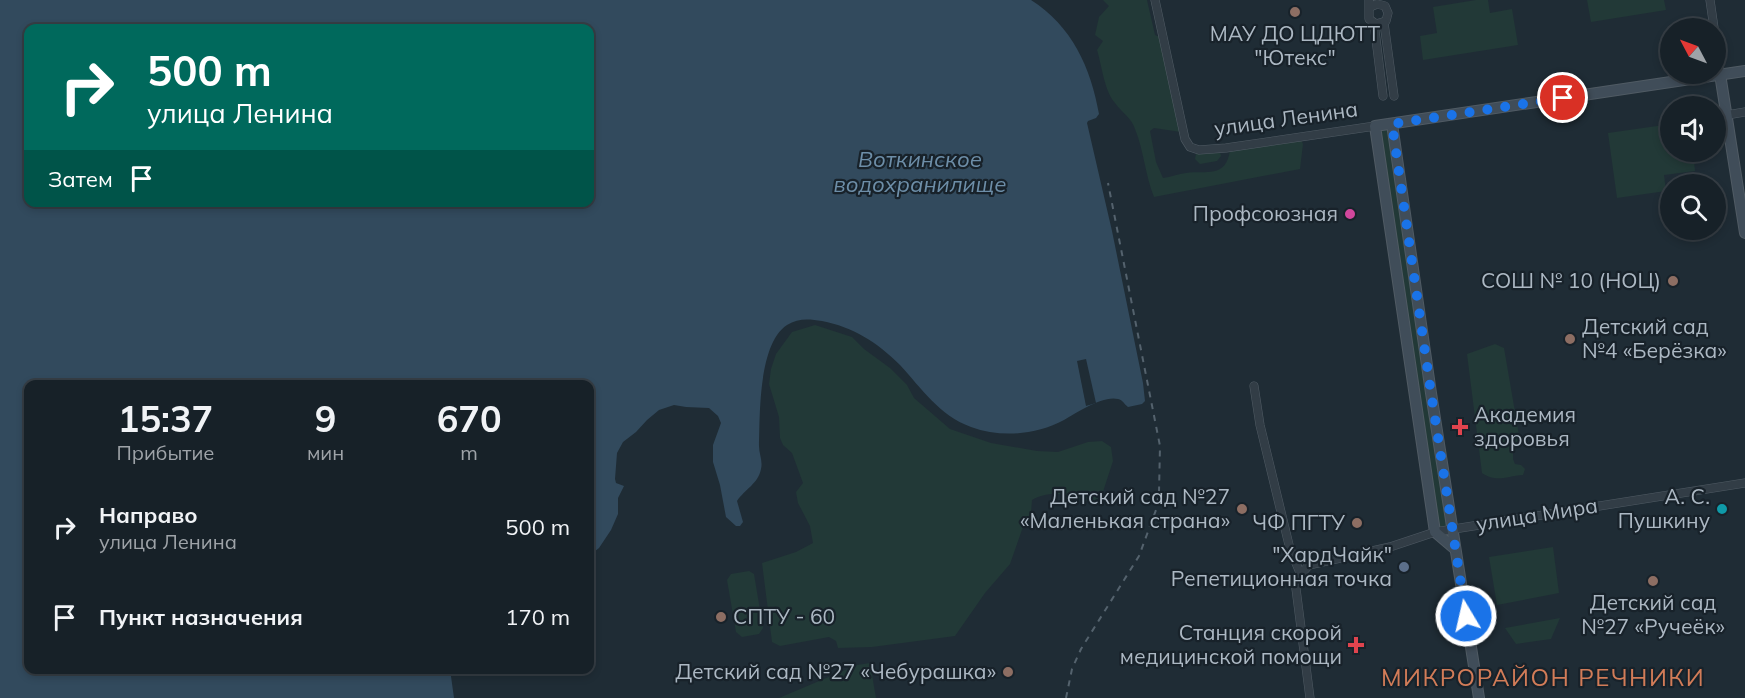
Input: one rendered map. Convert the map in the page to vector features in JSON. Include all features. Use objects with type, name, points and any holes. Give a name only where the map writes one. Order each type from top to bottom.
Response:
[{"type":"street","name":"улица Ленина","points":[[1155,0],[1185,139],[1190,147],[1199,150],[1392,124],[1660,83]]},
{"type":"street","points":[[1710,0],[1713,18]]},
{"type":"street","points":[[1383,96],[1374,23],[1368,16],[1370,4],[1380,2],[1387,8],[1388,13],[1384,23],[1394,96]]},
{"type":"street","points":[[1374,23],[1384,23]]},
{"type":"street","name":"улица Ленина","points":[[1726,73],[1745,71]]},
{"type":"street","points":[[1722,84],[1745,232]]},
{"type":"street","points":[[1727,115],[1745,112]]},
{"type":"street","points":[[1392,124],[1479,698]]},
{"type":"street","points":[[1375,126],[1435,532],[1455,549]]},
{"type":"street","points":[[1254,386],[1260,425],[1290,549],[1301,575],[1295,581],[1310,698]]},
{"type":"street","name":"улица Мира","points":[[1301,575],[1309,566],[1390,547],[1435,532],[1745,483]]},
{"type":"green space","points":[[1103,0],[1147,0],[1155,35],[1160,37],[1181,132],[1154,128],[1150,131],[1156,162],[1163,178],[1220,169],[1228,159],[1230,150],[1301,140],[1303,144],[1300,169],[1154,197],[1133,125],[1111,98],[1104,78],[1097,50],[1103,41],[1095,35],[1099,17],[1109,6]]},
{"type":"green space","points":[[1488,0],[1490,13],[1512,9],[1518,45],[1423,60],[1420,36],[1437,33],[1433,7]]},
{"type":"green space","points":[[1587,0],[1664,0],[1666,10],[1591,22]]},
{"type":"green space","points":[[1392,124],[1452,529],[1435,532],[1375,126]]},
{"type":"green space","points":[[1660,126],[1660,162],[1694,162],[1695,171],[1660,174],[1660,192],[1617,198],[1608,133]]},
{"type":"green space","points":[[1220,152],[1221,156],[1217,161],[1200,164],[1195,159],[1196,154]]},
{"type":"green space","points":[[815,325],[852,337],[890,368],[907,385],[914,398],[950,429],[991,443],[1037,451],[1058,452],[1088,442],[1102,441],[1111,447],[1113,461],[1100,501],[1094,504],[1063,494],[1047,494],[1032,500],[1031,513],[1024,524],[1010,564],[985,593],[955,636],[872,647],[838,648],[836,641],[829,637],[780,646],[772,642],[762,563],[796,552],[813,543],[810,526],[798,503],[796,492],[803,483],[792,453],[783,445],[780,438],[779,417],[769,384],[771,369],[776,354],[792,332]]},
{"type":"green space","points":[[1495,344],[1504,348],[1520,441],[1515,442],[1516,450],[1513,452],[1513,459],[1515,464],[1525,469],[1523,475],[1492,478],[1482,473],[1467,354]]},
{"type":"green space","points":[[1553,547],[1559,593],[1497,605],[1489,557]]},
{"type":"green space","points":[[749,571],[754,574],[763,628],[759,634],[742,637],[736,632],[727,580],[731,574]]},
{"type":"green space","points":[[1560,618],[1551,639],[1516,644],[1505,628]]},
{"type":"green space","points":[[870,663],[876,698],[779,698],[857,665]]},
{"type":"water","name":"Воткинское водохранилище","points":[[0,0],[1031,0],[1045,10],[1068,35],[1091,80],[1099,114],[1087,123],[1143,383],[1145,401],[1142,404],[1128,407],[1122,401],[1112,398],[1090,405],[1042,429],[1006,434],[994,433],[971,427],[950,416],[891,357],[854,331],[822,321],[795,321],[778,334],[766,364],[762,381],[760,417],[761,466],[757,479],[737,501],[743,522],[740,526],[736,526],[726,517],[713,462],[713,445],[721,423],[718,416],[709,408],[674,405],[659,410],[647,420],[623,442],[617,453],[615,479],[616,483],[624,486],[618,498],[618,514],[611,530],[594,552],[594,380],[24,380],[24,674],[451,674],[454,698],[0,698]]},
{"type":"pier","points":[[1086,359],[1096,403],[1086,406],[1077,361]]},
{"type":"railway","points":[[1066,698],[1072,669],[1081,649],[1139,556],[1156,510],[1159,492],[1160,446],[1108,183]]},
{"type":"place","name":"МАУ ДО ЦДЮТТ \"Ютекс\"","points":[[1295,12]]},
{"type":"place","name":"Профсоюзная","points":[[1350,214]]},
{"type":"place","name":"СОШ № 10 (НОЦ)","points":[[1673,281]]},
{"type":"place","name":"Детский сад №4 «Берёзка»","points":[[1570,339]]},
{"type":"place","name":"Академия здоровья","points":[[1460,427]]},
{"type":"place","name":"Детский сад №27 «Маленькая страна»","points":[[1242,509]]},
{"type":"place","name":"А. С. Пушкину","points":[[1722,509]]},
{"type":"place","name":"ЧФ ПГТУ","points":[[1357,523]]},
{"type":"place","name":"\"ХардЧайк\" Репетиционная точка","points":[[1404,567]]},
{"type":"place","name":"Детский сад №27 «Ручеёк»","points":[[1653,581]]},
{"type":"place","name":"СПТУ - 60","points":[[721,617]]},
{"type":"place","name":"Станция скорой медицинской помощи","points":[[1356,645]]},
{"type":"place","name":"Детский сад №27 «Чебурашка»","points":[[1008,672]]},
{"type":"district","name":"МИКРОРАЙОН РЕЧНИКИ","points":[[1543,678]]},
{"type":"route","points":[[1466,616],[1392,124],[1563,98]]}]
